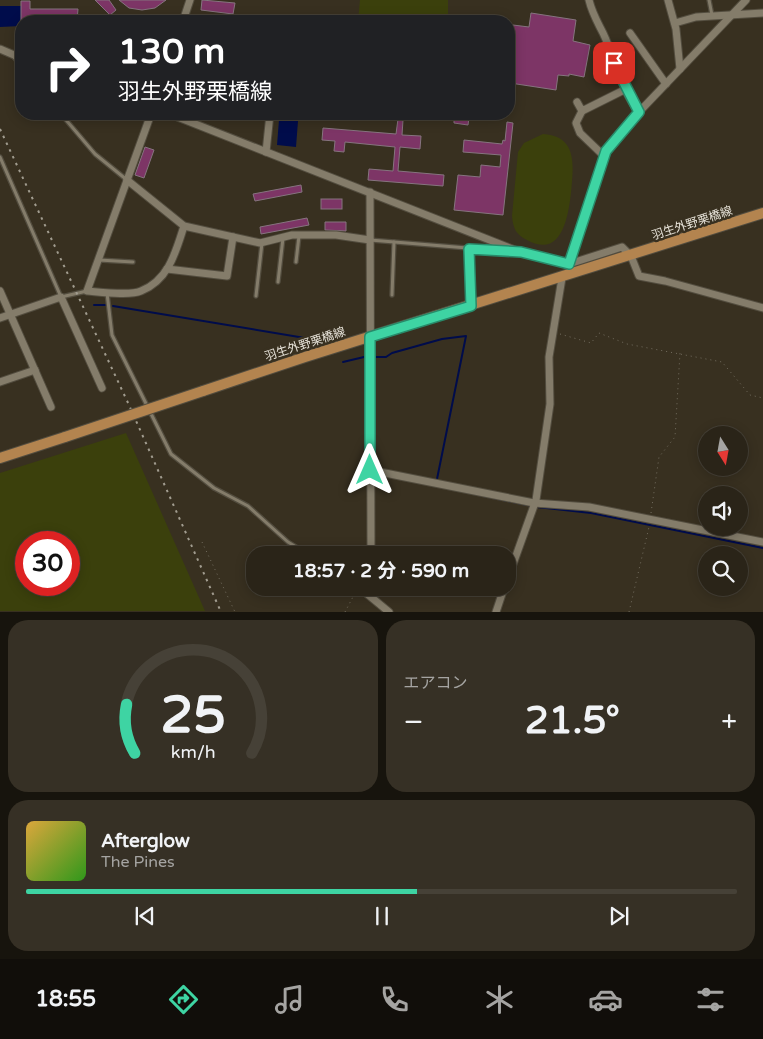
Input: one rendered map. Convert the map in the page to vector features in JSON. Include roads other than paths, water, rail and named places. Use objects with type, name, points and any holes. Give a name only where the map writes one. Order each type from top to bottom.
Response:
[{"type":"main road","name":"羽生外野栗橋線","points":[[0,458],[370,337],[562,278],[763,213]]},
{"type":"street","points":[[185,15],[190,0]]},
{"type":"street","points":[[589,0],[593,18],[603,33],[608,50],[639,112]]},
{"type":"street","points":[[668,0],[675,23],[680,69]]},
{"type":"street","points":[[569,264],[606,151],[639,112],[746,0]]},
{"type":"street","points":[[675,23],[696,17],[763,13]]},
{"type":"street","points":[[630,33],[666,84]]},
{"type":"street","points":[[0,49],[15,54]]},
{"type":"street","points":[[604,156],[580,133],[576,122],[582,111],[626,89]]},
{"type":"street","points":[[577,102],[582,111]]},
{"type":"street","points":[[148,120],[87,291],[140,292],[158,279],[171,264],[184,226]]},
{"type":"street","points":[[185,120],[521,252],[569,264],[622,247],[631,256],[639,276],[665,281],[763,308]]},
{"type":"street","points":[[266,152],[269,120]]},
{"type":"street","points":[[128,180],[184,226],[262,242],[299,235],[336,236],[370,240]]},
{"type":"street","points":[[370,192],[371,546]]},
{"type":"street","points":[[167,269],[227,276],[234,237]]},
{"type":"street","points":[[516,555],[534,503],[550,404],[549,357],[562,278]]},
{"type":"street","points":[[0,291],[51,407]]},
{"type":"street","points":[[0,318],[61,297],[102,388]]},
{"type":"street","points":[[0,382],[35,370]]},
{"type":"street","points":[[370,470],[534,503],[589,507],[650,521],[763,542]]},
{"type":"street","points":[[371,596],[389,612]]},
{"type":"street","points":[[496,612],[501,596]]},
{"type":"lane","points":[[709,0],[712,16]]},
{"type":"lane","points":[[66,120],[95,154],[128,180]]},
{"type":"lane","points":[[0,158],[61,297],[87,291]]},
{"type":"lane","points":[[296,262],[299,235]]},
{"type":"lane","points":[[278,282],[283,237]]},
{"type":"lane","points":[[370,240],[521,252]]},
{"type":"lane","points":[[256,296],[262,242]]},
{"type":"lane","points":[[392,295],[394,242]]},
{"type":"lane","points":[[469,249],[471,306]]},
{"type":"lane","points":[[98,260],[133,262]]},
{"type":"lane","points":[[107,292],[112,335],[171,454],[214,488],[248,506],[294,546]]},
{"type":"waterway","points":[[94,305],[105,305]]},
{"type":"waterway","points":[[113,306],[317,340]]},
{"type":"waterway","points":[[373,357],[386,357],[392,353],[442,339],[466,336],[437,479]]},
{"type":"waterway","points":[[343,362],[364,357]]},
{"type":"waterway","points":[[436,486],[532,506]]},
{"type":"waterway","points":[[537,507],[591,513],[763,548]]},
{"type":"railway","points":[[0,129],[129,405],[221,612]]}]
